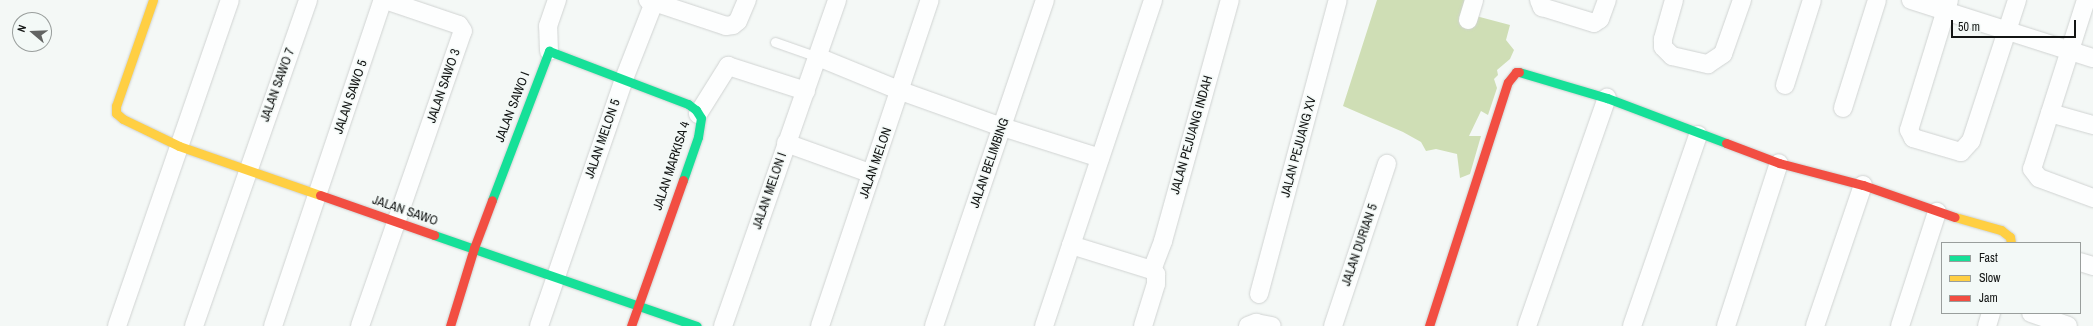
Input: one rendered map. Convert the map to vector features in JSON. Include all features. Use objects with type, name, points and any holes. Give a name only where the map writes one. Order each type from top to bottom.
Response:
[{"type":"street","name":"JALAN SAWO","points":[[154,0],[116,106],[116,113],[123,119],[179,146],[697,326]]},
{"type":"street","points":[[117,326],[230,0]]},
{"type":"street","name":"JALAN SAWO 7","points":[[194,326],[247,169],[308,0]]},
{"type":"street","name":"JALAN SAWO 5","points":[[273,326],[384,0]]},
{"type":"street","name":"JALAN SAWO 3","points":[[384,0],[459,25],[463,31],[397,222]]},
{"type":"street","points":[[557,0],[548,26],[549,51],[624,79]]},
{"type":"street","points":[[653,1],[726,26],[733,25],[738,21],[747,0]]},
{"type":"street","name":"JALAN MELON I","points":[[723,326],[837,0]]},
{"type":"street","name":"JALAN MELON","points":[[820,326],[901,91],[930,0]]},
{"type":"street","name":"JALAN BELIMBING","points":[[934,326],[1046,0]]},
{"type":"street","points":[[1044,326],[1153,0]]},
{"type":"street","name":"JALAN PEJUANG INDAH","points":[[1152,270],[1163,241],[1230,0]]},
{"type":"street","name":"JALAN PEJUANG XV","points":[[1259,294],[1338,0]]},
{"type":"street","points":[[1468,20],[1474,0]]},
{"type":"street","points":[[1539,0],[1542,7],[1594,23],[1600,19],[1607,0]]},
{"type":"street","points":[[1674,0],[1663,39],[1664,47],[1672,56],[1708,64],[1722,54],[1742,0]]},
{"type":"street","points":[[1785,85],[1812,0]]},
{"type":"street","points":[[1843,108],[1877,0]]},
{"type":"street","points":[[1912,0],[1947,5],[2007,30],[2093,58]]},
{"type":"street","points":[[1947,5],[1909,130],[1913,138],[1950,150],[1962,152],[1972,142],[2017,0]]},
{"type":"street","points":[[2086,0],[2033,161],[2034,175],[2045,181],[2093,198]]},
{"type":"street","name":"JALAN MELON 5","points":[[539,326],[624,79],[653,1]]},
{"type":"street","name":"JALAN SAWO I","points":[[450,326],[474,248],[549,51]]},
{"type":"street","points":[[818,57],[901,91],[1002,127],[1100,158]]},
{"type":"street","points":[[698,114],[728,66],[806,91]]},
{"type":"street","points":[[1429,326],[1512,75],[1516,72],[1526,72],[1607,98],[1698,135],[1779,163],[1863,185],[1937,212],[2001,230],[2010,240]]},
{"type":"street","name":"JALAN MARKISA 4","points":[[624,79],[688,104],[701,118],[698,137],[632,326]]},
{"type":"street","points":[[1527,326],[1607,98]]},
{"type":"street","points":[[2050,113],[2093,126]]},
{"type":"street","points":[[1632,326],[1698,135]]},
{"type":"street","points":[[786,143],[872,174]]},
{"type":"street","points":[[1726,326],[1779,163]]},
{"type":"street","name":"JALAN DURIAN 5","points":[[1333,326],[1387,164]]},
{"type":"street","points":[[1815,326],[1863,185]]},
{"type":"street","points":[[1900,326],[1937,212]]},
{"type":"street","points":[[360,326],[397,222]]},
{"type":"street","points":[[1071,245],[1152,270],[1158,279],[1143,326]]},
{"type":"street","points":[[2081,262],[2093,266]]},
{"type":"street","points":[[1987,326],[1991,314]]},
{"type":"street","points":[[2034,314],[2068,326]]},
{"type":"street","points":[[1248,326],[1256,323],[1272,326]]},
{"type":"lane","points":[[775,42],[818,57]]},
{"type":"green space","points":[[1377,0],[1469,0],[1476,16],[1510,25],[1506,40],[1514,50],[1510,59],[1497,70],[1498,75],[1494,79],[1497,88],[1488,115],[1481,111],[1469,136],[1481,136],[1470,174],[1460,178],[1457,154],[1436,149],[1426,151],[1421,142],[1403,132],[1343,106]]},
{"type":"traffic: fast","points":[[492,200],[549,51],[688,104],[696,110],[701,118],[698,137],[683,180]]},
{"type":"traffic: fast","points":[[1519,72],[1607,98],[1726,143]]},
{"type":"traffic: fast","points":[[434,235],[697,326]]},
{"type":"traffic: slow","points":[[153,0],[116,106],[116,113],[123,119],[179,146],[320,195]]},
{"type":"traffic: slow","points":[[1955,217],[2001,230],[2010,237],[2011,242]]},
{"type":"traffic: jam","points":[[1429,326],[1508,82],[1516,72],[1519,72]]},
{"type":"traffic: jam","points":[[1726,143],[1779,163],[1863,185],[1955,217]]},
{"type":"traffic: jam","points":[[631,326],[683,180]]},
{"type":"traffic: jam","points":[[320,195],[434,235]]},
{"type":"traffic: jam","points":[[450,326],[474,248],[492,200]]}]
